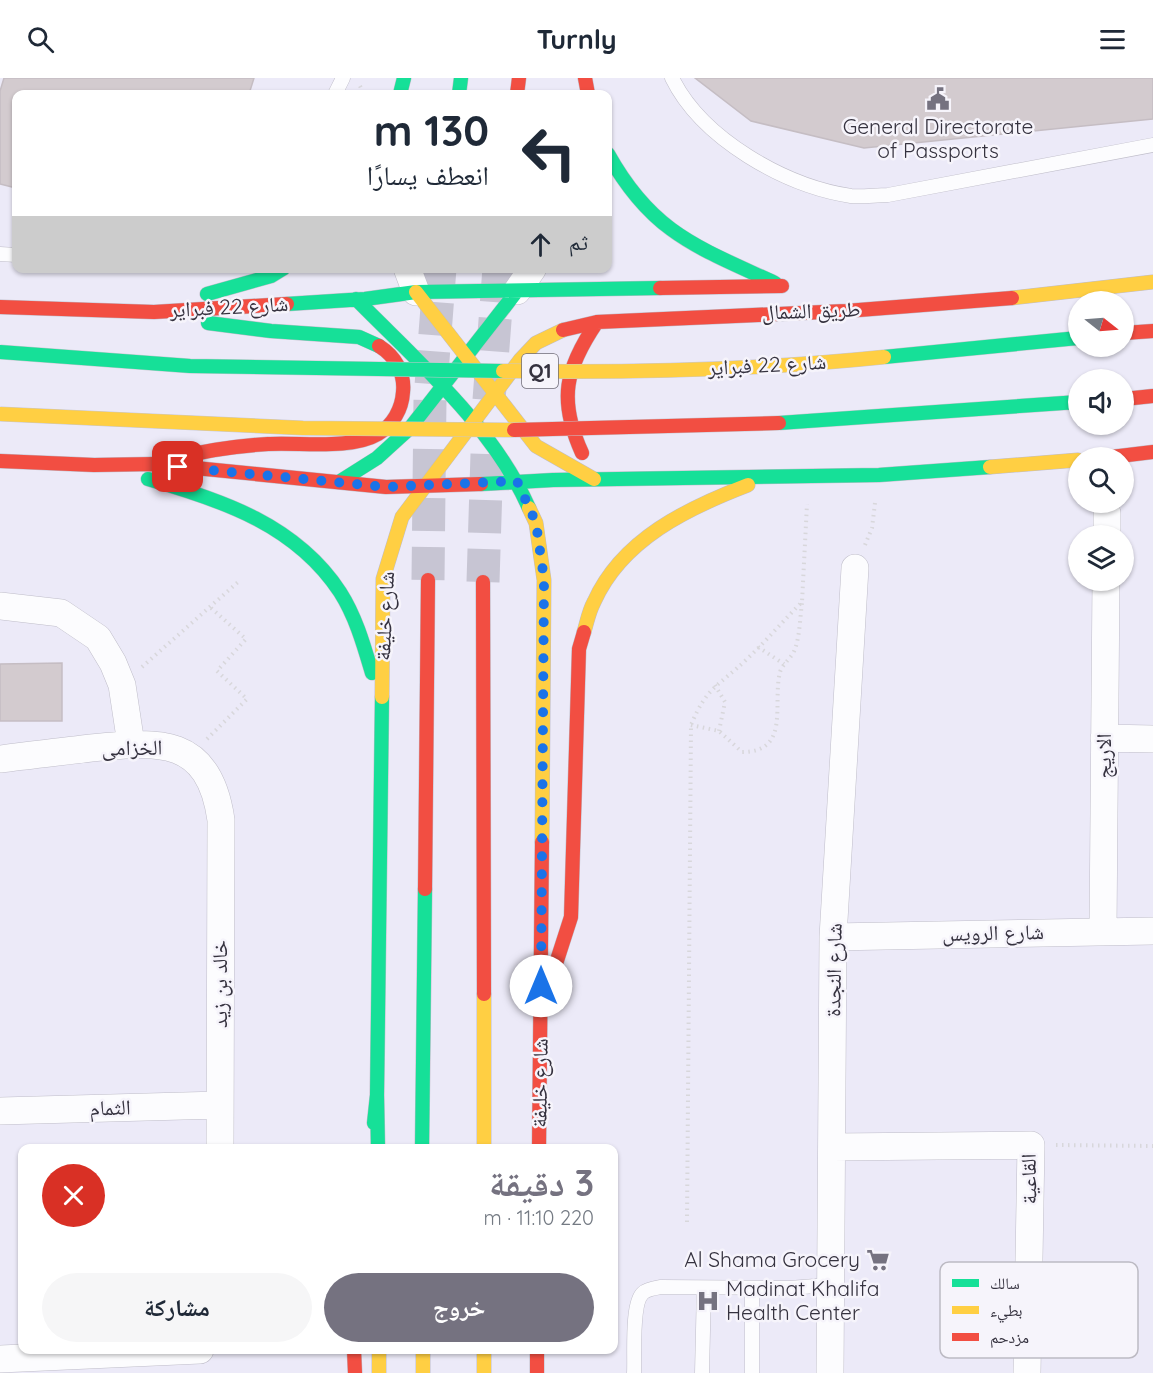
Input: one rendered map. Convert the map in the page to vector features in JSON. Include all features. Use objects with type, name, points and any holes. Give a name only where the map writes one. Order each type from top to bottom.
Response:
[{"type":"main road","name":"شارع 22 فبراير","points":[[0,307],[154,312],[356,299],[412,280],[517,291],[787,288],[680,237],[656,218],[624,184],[612,162]]},
{"type":"main road","points":[[93,309],[167,303],[232,288],[276,273]]},
{"type":"main road","points":[[412,280],[466,356],[536,446],[596,479]]},
{"type":"main road","name":"طريق الشمال","points":[[422,487],[536,343],[556,332],[597,322],[711,315],[846,311],[998,300],[1153,282]]},
{"type":"main road","points":[[339,482],[393,445],[443,387],[517,291]]},
{"type":"main road","points":[[814,298],[846,311]]},
{"type":"main road","points":[[356,299],[443,387],[474,422],[517,481]]},
{"type":"main road","points":[[154,312],[236,327],[359,337],[373,341],[394,358],[404,384],[399,411],[391,423],[368,439],[226,448],[155,464]]},
{"type":"main road","points":[[596,479],[571,432],[565,407],[574,359],[597,322]]},
{"type":"main road","points":[[1134,332],[1153,331]]},
{"type":"main road","name":"شارع 22 فبراير","points":[[0,352],[190,366],[567,372],[805,365],[1068,339]]},
{"type":"main road","points":[[1134,398],[1153,396]]},
{"type":"main road","points":[[0,414],[148,425],[566,429],[809,422],[1068,403]]},
{"type":"main road","points":[[1134,454],[1153,452]]},
{"type":"main road","points":[[0,461],[94,465],[155,464],[339,482],[422,487],[596,479],[879,476],[1068,461]]},
{"type":"main road","points":[[94,465],[171,485],[247,512],[306,549],[326,570],[346,599],[360,631],[382,719]]},
{"type":"main road","points":[[541,1009],[571,917],[579,649],[594,601],[623,559],[665,523],[700,503],[770,477]]},
{"type":"main road","name":"شارع خليفة","points":[[517,481],[536,523],[544,579],[539,1144]]},
{"type":"main road","name":"شارع خليفة","points":[[372,1144],[377,1095],[383,579],[402,518],[422,487]]},
{"type":"main road","name":"شارع خليفة","points":[[422,1144],[428,580]]},
{"type":"main road","points":[[483,582],[483,1144]]},
{"type":"main road","points":[[377,1095],[378,1144]]},
{"type":"main road","points":[[354,1354],[355,1373]]},
{"type":"main road","points":[[379,1354],[379,1373]]},
{"type":"main road","points":[[423,1354],[423,1373]]},
{"type":"main road","points":[[484,1354],[484,1373]]},
{"type":"main road","points":[[537,1354],[537,1373]]},
{"type":"street","points":[[517,291],[530,273]]},
{"type":"street","name":"شارع النجدة","points":[[830,1373],[833,937],[855,568]]},
{"type":"street","name":"الاريج","points":[[1103,931],[1106,591]]},
{"type":"street","points":[[0,606],[61,613],[98,638],[113,663],[122,685],[131,744]]},
{"type":"street","points":[[1104,738],[1153,739]]},
{"type":"street","name":"الخزامى","points":[[0,759],[131,744],[166,744],[190,757],[209,778],[215,791],[221,820]]},
{"type":"street","name":"خالد بن زيد","points":[[220,1144],[221,820]]},
{"type":"street","name":"شارع الرويس","points":[[833,937],[1153,931]]},
{"type":"street","name":"الثمام","points":[[0,1111],[220,1105]]},
{"type":"street","name":"القاعية","points":[[832,1147],[1031,1144],[1029,1262]]},
{"type":"street","points":[[0,1359],[136,1363],[180,1354]]},
{"type":"street","name":"القاعية","points":[[1027,1358],[1027,1373]]},
{"type":"lane","points":[[672,78],[681,97],[696,115],[734,146],[777,172],[852,196],[888,195],[1153,145]]},
{"type":"lane","points":[[634,1373],[636,1305],[641,1294],[661,1287],[752,1288],[829,1285]]},
{"type":"lane","points":[[702,1373],[704,1288]]},
{"type":"lane","points":[[752,1288],[752,1373]]},
{"type":"path","points":[[691,725],[719,731],[742,752],[756,752],[768,744],[776,730],[780,673],[795,650],[802,602],[809,476]]},
{"type":"path","points":[[855,568],[872,528],[879,476]]},
{"type":"path","points":[[122,685],[238,582]]},
{"type":"path","points":[[687,1222],[691,725],[700,702],[715,685],[758,647],[802,602]]},
{"type":"path","points":[[190,757],[247,699],[217,671],[246,639],[210,607]]},
{"type":"path","points":[[758,647],[784,664]]},
{"type":"path","points":[[715,685],[725,702],[719,731]]},
{"type":"path","points":[[1031,1144],[1153,1146]]},
{"type":"building","points":[[4,78],[254,78],[250,90],[12,90],[12,187],[0,184],[0,91]]},
{"type":"building","name":"General Directorate of Passports","points":[[695,78],[1153,78],[1153,119],[864,148],[751,121]]},
{"type":"building","points":[[62,663],[62,721],[0,721],[0,664]]},
{"type":"tunnel","points":[[428,580],[430,399],[440,273]]},
{"type":"tunnel","points":[[489,400],[499,273]]},
{"type":"tunnel","points":[[483,582],[487,454]]},
{"type":"traffic: fast","points":[[401,90],[404,78]]},
{"type":"traffic: fast","points":[[460,90],[461,78]]},
{"type":"traffic: fast","points":[[612,160],[642,202],[679,235],[722,259],[775,283]]},
{"type":"traffic: fast","points":[[207,294],[276,273]]},
{"type":"traffic: fast","points":[[287,304],[365,299],[416,292],[660,288]]},
{"type":"traffic: fast","points":[[339,482],[377,458],[410,428],[517,291]]},
{"type":"traffic: fast","points":[[356,299],[429,371],[475,422],[514,478],[529,508]]},
{"type":"traffic: fast","points":[[208,323],[271,331],[359,337],[379,346]]},
{"type":"traffic: fast","points":[[884,357],[1068,339]]},
{"type":"traffic: fast","points":[[0,352],[190,366],[503,371]]},
{"type":"traffic: fast","points":[[779,423],[1068,403]]},
{"type":"traffic: fast","points":[[481,484],[553,480],[879,475],[990,467]]},
{"type":"traffic: fast","points":[[148,479],[230,506],[279,532],[302,549],[322,569],[346,602],[359,632],[372,673]]},
{"type":"traffic: fast","points":[[374,1123],[377,1095],[382,697]]},
{"type":"traffic: fast","points":[[422,1144],[425,889]]},
{"type":"traffic: fast","points":[[377,1095],[378,1144]]},
{"type":"traffic: slow","points":[[1012,298],[1153,282]]},
{"type":"traffic: slow","points":[[416,292],[536,446],[594,479]]},
{"type":"traffic: slow","points":[[382,697],[383,579],[402,517],[520,360],[536,343],[563,330]]},
{"type":"traffic: slow","points":[[503,371],[694,370],[884,357]]},
{"type":"traffic: slow","points":[[0,414],[303,428],[514,430]]},
{"type":"traffic: slow","points":[[990,467],[1068,461]]},
{"type":"traffic: slow","points":[[584,632],[592,605],[606,580],[621,560],[639,543],[680,516],[748,485]]},
{"type":"traffic: slow","points":[[529,508],[536,523],[544,580],[542,842]]},
{"type":"traffic: slow","points":[[484,994],[484,1144]]},
{"type":"traffic: slow","points":[[379,1354],[379,1373]]},
{"type":"traffic: slow","points":[[423,1354],[423,1373]]},
{"type":"traffic: slow","points":[[484,1354],[484,1373]]},
{"type":"traffic: jam","points":[[518,90],[519,78]]},
{"type":"traffic: jam","points":[[585,78],[587,90]]},
{"type":"traffic: jam","points":[[660,288],[782,286]]},
{"type":"traffic: jam","points":[[563,330],[597,322],[846,311],[1012,298]]},
{"type":"traffic: jam","points":[[0,307],[154,312],[287,304]]},
{"type":"traffic: jam","points":[[582,453],[570,417],[568,385],[578,355],[597,322]]},
{"type":"traffic: jam","points":[[1134,332],[1153,331]]},
{"type":"traffic: jam","points":[[177,458],[256,445],[340,444],[367,439],[378,434],[396,416],[401,404],[403,385],[398,366],[379,346]]},
{"type":"traffic: jam","points":[[1134,398],[1153,396]]},
{"type":"traffic: jam","points":[[514,430],[779,423]]},
{"type":"traffic: jam","points":[[1134,454],[1153,452]]},
{"type":"traffic: jam","points":[[0,461],[94,465],[155,464],[386,487],[481,484]]},
{"type":"traffic: jam","points":[[425,889],[428,580]]},
{"type":"traffic: jam","points":[[483,582],[484,994]]},
{"type":"traffic: jam","points":[[551,979],[571,917],[579,649],[584,632]]},
{"type":"traffic: jam","points":[[539,1144],[542,842]]},
{"type":"traffic: jam","points":[[354,1354],[355,1373]]},
{"type":"traffic: jam","points":[[537,1354],[537,1373]]},
{"type":"place","name":"General Directorate of Passports","points":[[938,99]]},
{"type":"place","name":"Al Shama Grocery","points":[[878,1260]]},
{"type":"place","name":"Madinat Khalifa Health Center","points":[[708,1301]]},
{"type":"route","points":[[178,467],[386,487],[517,481],[536,523],[544,579],[541,986]]}]
